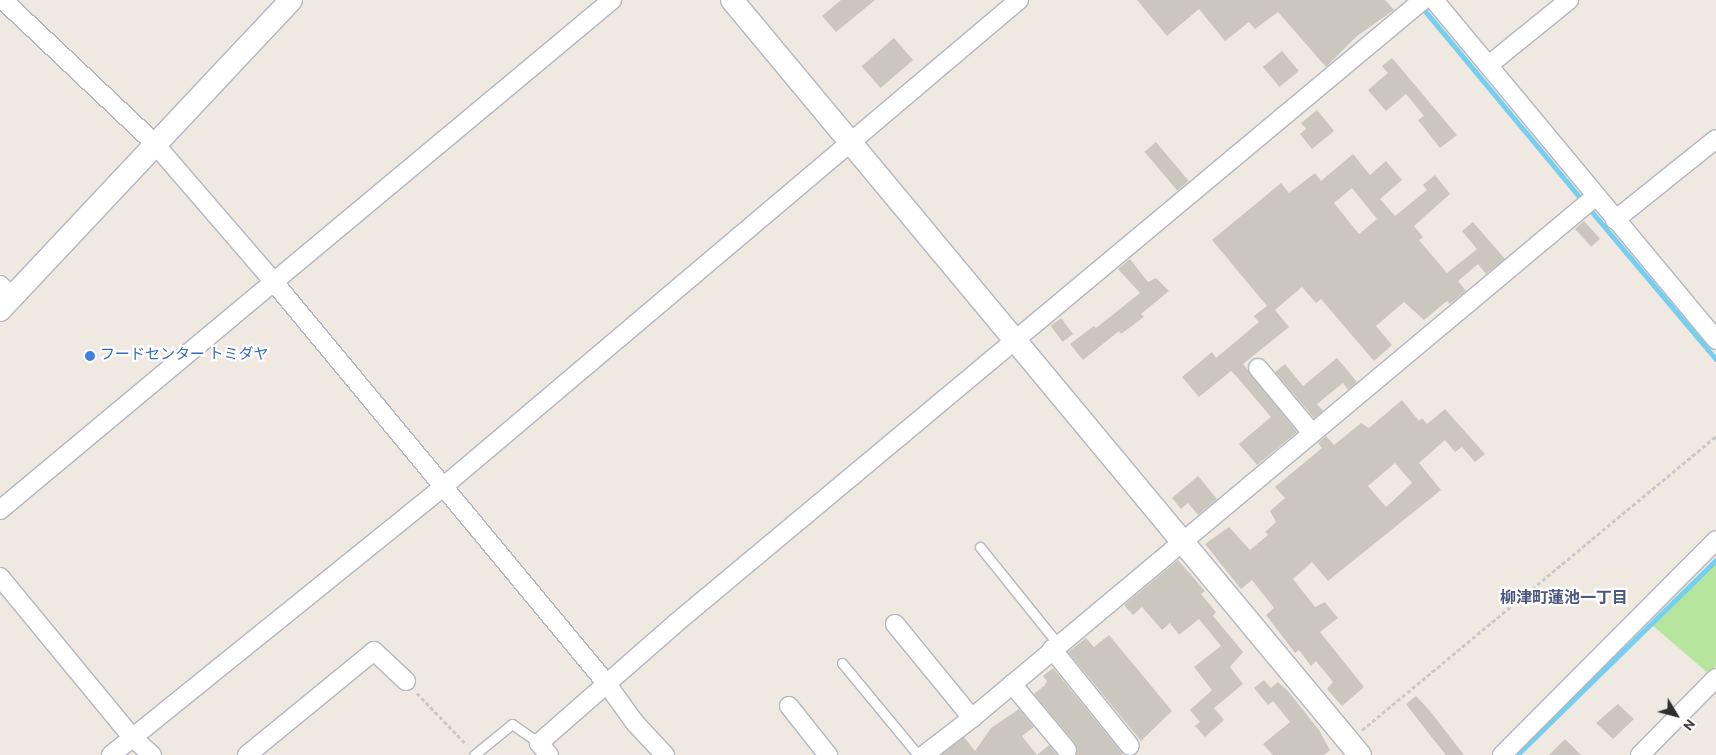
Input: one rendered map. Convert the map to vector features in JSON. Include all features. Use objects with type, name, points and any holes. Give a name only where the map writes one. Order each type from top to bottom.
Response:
[{"type":"street","points":[[3,0],[154,143],[273,281],[607,684],[635,723],[665,755]]},
{"type":"street","points":[[4,297],[291,0]]},
{"type":"street","points":[[0,510],[612,0]]},
{"type":"street","points":[[732,0],[1017,340],[1354,748]]},
{"type":"street","points":[[111,755],[444,486],[1019,0]]},
{"type":"street","points":[[544,749],[607,684],[1423,0]]},
{"type":"street","points":[[1434,0],[1490,64],[1596,196],[1716,340]]},
{"type":"street","points":[[1490,64],[1569,0]]},
{"type":"street","points":[[1616,220],[1716,139]]},
{"type":"street","points":[[924,755],[972,718],[1596,196]]},
{"type":"street","points":[[1258,368],[1312,433]]},
{"type":"street","points":[[1502,755],[1716,540]]},
{"type":"street","points":[[0,577],[132,737],[152,755]]},
{"type":"street","points":[[895,624],[972,718]]},
{"type":"street","points":[[1055,647],[1130,746]]},
{"type":"street","points":[[247,755],[374,651],[406,681]]},
{"type":"street","points":[[1640,755],[1716,678]]},
{"type":"street","points":[[1012,684],[1066,750]]},
{"type":"street","points":[[789,706],[828,755]]},
{"type":"lane","points":[[980,547],[1055,647]]},
{"type":"lane","points":[[842,663],[918,755]]},
{"type":"lane","points":[[474,754],[512,724],[544,749]]},
{"type":"path","points":[[1354,748],[1716,436]]},
{"type":"path","points":[[406,681],[474,754]]},
{"type":"green space","points":[[1716,563],[1716,666],[1709,674],[1652,625]]},
{"type":"building","points":[[841,0],[875,0],[836,32],[822,16]]},
{"type":"building","points":[[1137,0],[1385,0],[1394,10],[1357,36],[1326,67],[1278,12],[1255,29],[1249,22],[1225,41],[1199,9],[1167,36]]},
{"type":"building","points":[[894,38],[913,60],[881,88],[862,66]]},
{"type":"building","points":[[1282,51],[1299,71],[1280,87],[1263,67]]},
{"type":"building","points":[[1392,58],[1457,135],[1440,148],[1418,120],[1424,116],[1406,94],[1386,111],[1368,90],[1388,73],[1382,66]]},
{"type":"building","points":[[1317,110],[1334,131],[1312,149],[1300,134],[1306,129],[1301,123]]},
{"type":"building","points":[[1156,142],[1189,181],[1177,191],[1145,152]]},
{"type":"building","points":[[1353,154],[1370,175],[1386,161],[1402,180],[1380,199],[1395,216],[1427,190],[1423,185],[1435,175],[1450,194],[1414,226],[1423,237],[1419,240],[1447,273],[1477,249],[1462,231],[1473,222],[1505,259],[1486,274],[1478,264],[1458,281],[1466,291],[1450,304],[1447,301],[1424,320],[1404,302],[1376,326],[1392,345],[1374,361],[1321,299],[1316,303],[1302,287],[1275,310],[1289,327],[1243,364],[1297,432],[1257,465],[1239,444],[1271,417],[1237,377],[1231,371],[1199,397],[1182,377],[1212,352],[1216,358],[1259,322],[1254,316],[1267,306],[1212,240],[1281,183],[1289,193],[1315,173],[1321,181]],"holes":[[[1352,188],[1377,219],[1359,234],[1334,203]]]},
{"type":"building","points":[[1584,221],[1600,239],[1591,247],[1575,229]]},
{"type":"building","points":[[1130,259],[1148,282],[1156,278],[1169,291],[1141,314],[1144,317],[1121,334],[1119,331],[1083,360],[1070,344],[1094,326],[1096,328],[1140,293],[1118,269]]},
{"type":"building","points":[[1061,318],[1073,334],[1063,342],[1051,326]]},
{"type":"building","points":[[1337,358],[1357,382],[1348,390],[1343,383],[1317,404],[1323,411],[1314,418],[1275,372],[1285,364],[1303,386]]},
{"type":"building","points":[[1402,400],[1419,421],[1422,418],[1427,424],[1445,409],[1485,454],[1475,462],[1462,447],[1455,452],[1445,440],[1419,463],[1441,490],[1328,581],[1312,562],[1293,579],[1315,607],[1325,602],[1338,618],[1320,632],[1364,687],[1342,706],[1327,689],[1333,682],[1316,661],[1311,666],[1299,650],[1295,653],[1266,615],[1274,608],[1252,580],[1241,589],[1205,544],[1229,527],[1250,550],[1268,535],[1265,532],[1276,522],[1270,511],[1285,498],[1275,487],[1322,448],[1318,443],[1326,436],[1334,445],[1361,423],[1369,428]],"holes":[[[1395,463],[1412,483],[1386,507],[1368,486]]]},
{"type":"building","points":[[1198,476],[1217,499],[1198,515],[1188,503],[1181,509],[1172,498]]},
{"type":"building","points":[[1178,560],[1205,591],[1201,594],[1216,612],[1213,616],[1243,652],[1230,667],[1243,684],[1214,708],[1224,720],[1205,737],[1195,726],[1200,722],[1190,710],[1212,690],[1194,667],[1221,646],[1199,619],[1179,635],[1170,623],[1162,630],[1142,607],[1133,615],[1124,605]]},
{"type":"building","points":[[1109,635],[1172,711],[1141,741],[1068,652],[1086,638],[1094,647]]},
{"type":"building","points":[[1053,668],[1122,755],[1076,755],[1075,743],[1034,694],[1045,685],[1047,681],[1043,676]]},
{"type":"building","points":[[1264,680],[1271,688],[1278,682],[1288,691],[1319,730],[1330,750],[1324,755],[1273,755],[1263,744],[1290,722],[1273,701],[1268,705],[1254,688]]},
{"type":"building","points":[[1416,696],[1464,755],[1446,755],[1406,704]]},
{"type":"building","points":[[1618,704],[1634,719],[1613,739],[1596,723]]},
{"type":"building","points":[[1019,709],[1034,727],[1022,736],[1037,755],[941,755],[964,737],[975,751],[991,728]]},
{"type":"building","points":[[1565,739],[1581,755],[1549,755]]},
{"type":"building","points":[[1049,745],[1057,755],[1037,755]]},
{"type":"waterway","points":[[1422,7],[1583,201]]},
{"type":"waterway","points":[[1588,207],[1716,359]]},
{"type":"waterway","points":[[1517,755],[1716,560]]},
{"type":"place","name":"フードセンター トミダヤ","points":[[90,356]]},
{"type":"district","name":"柳津町蓮池一丁目","points":[[1564,599]]}]
